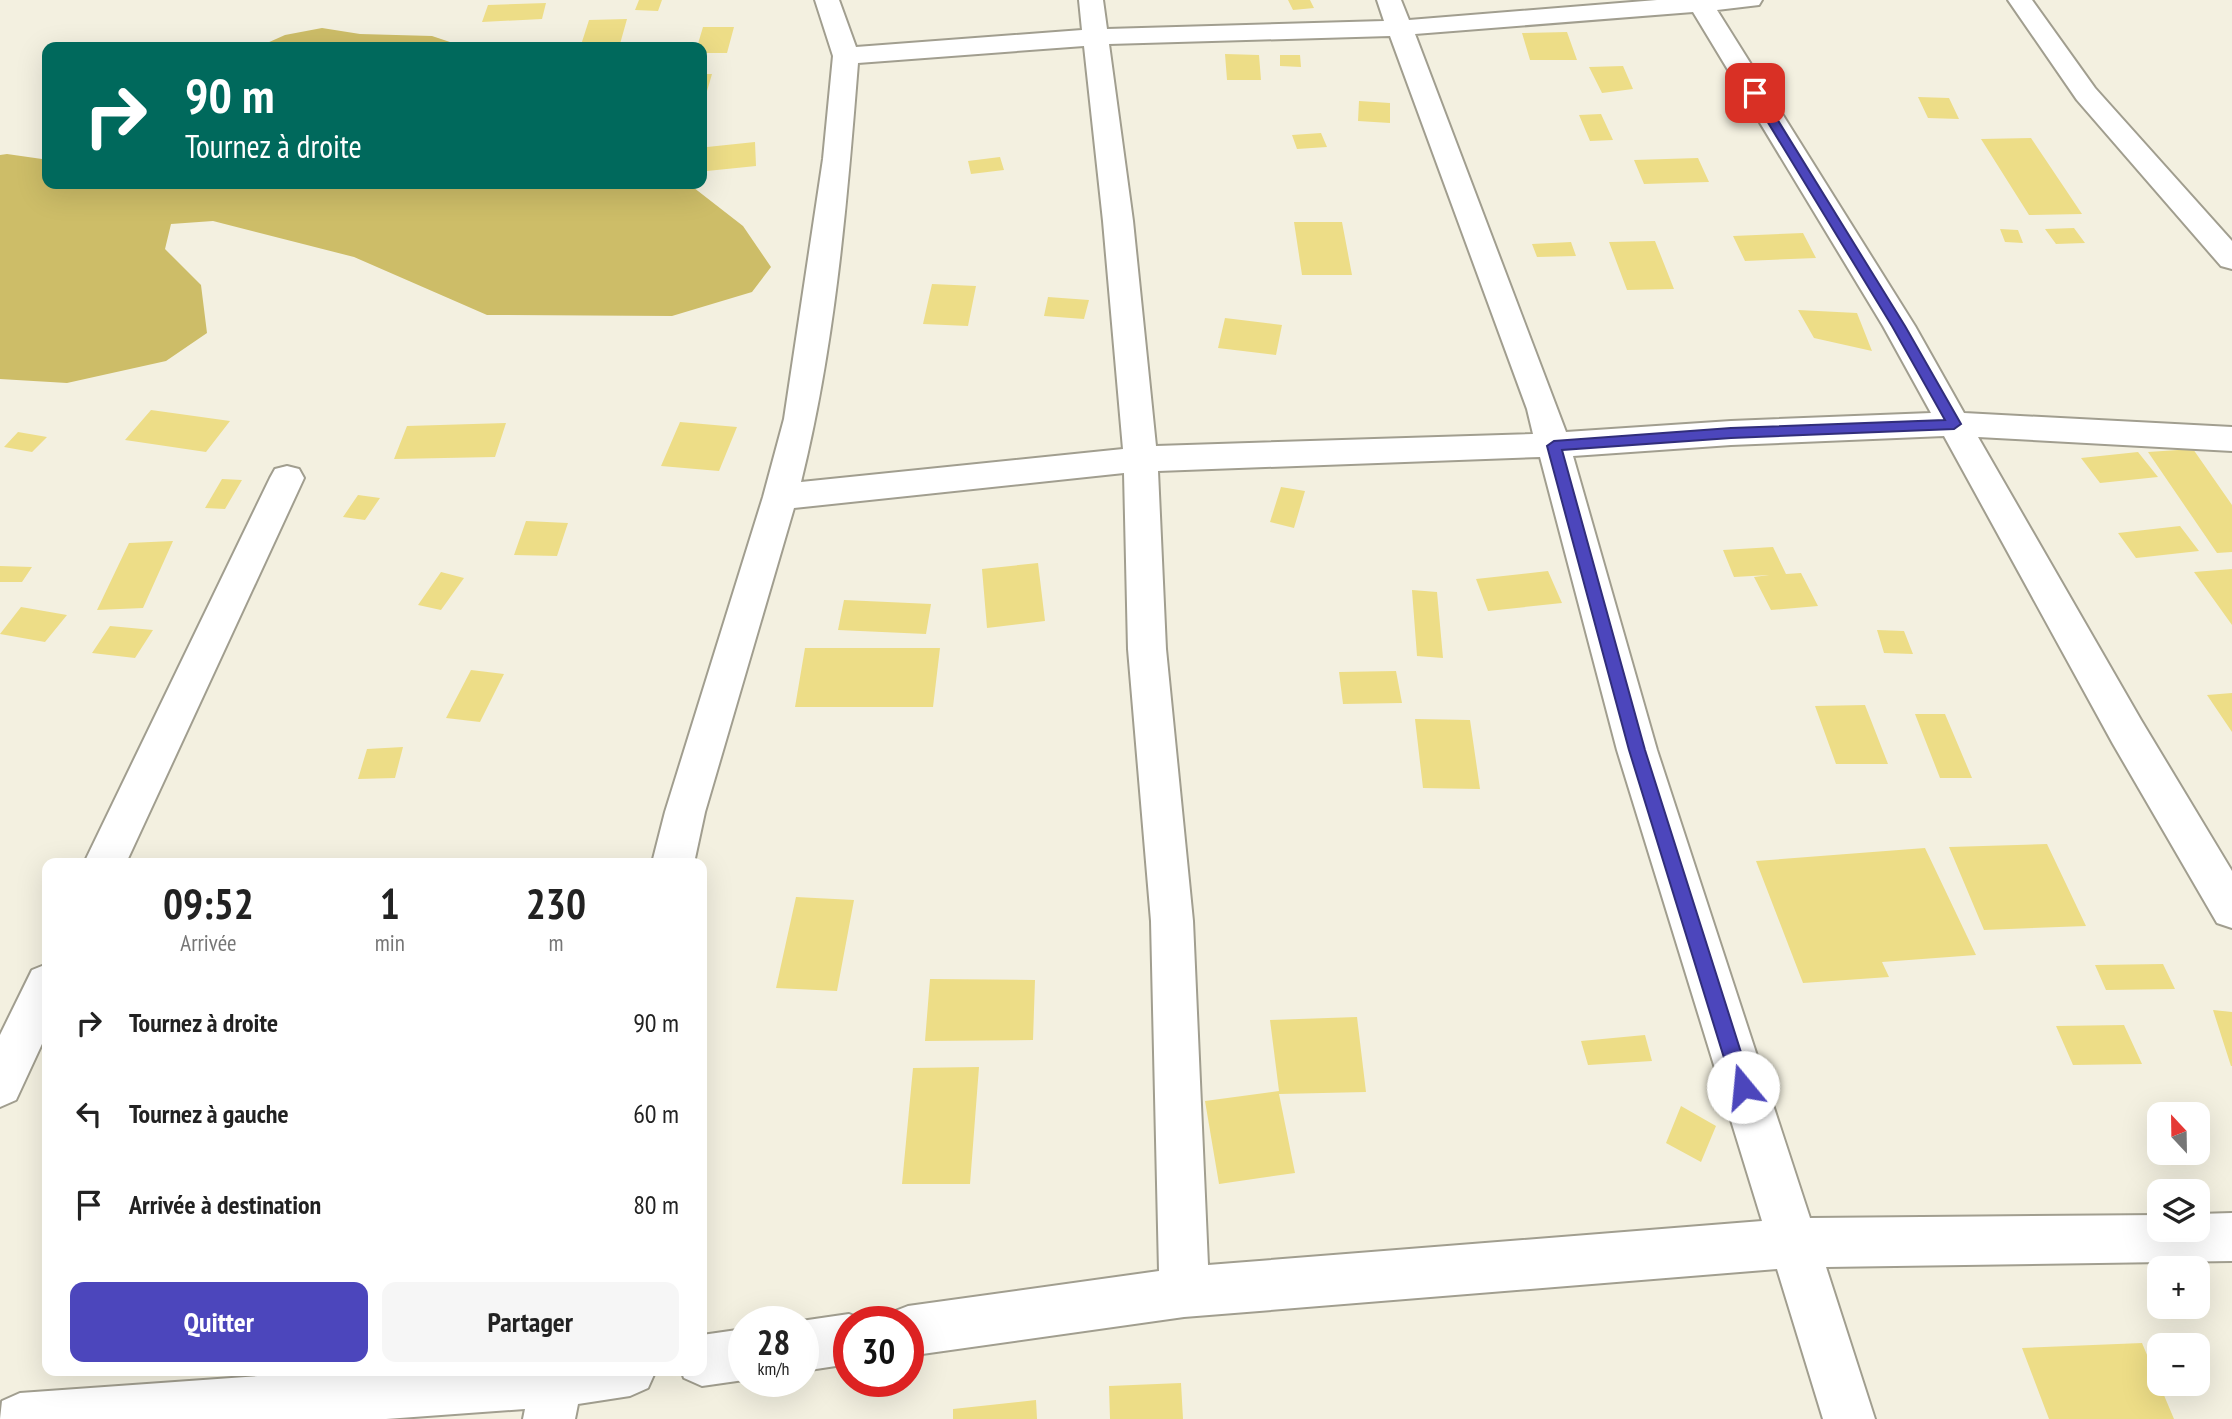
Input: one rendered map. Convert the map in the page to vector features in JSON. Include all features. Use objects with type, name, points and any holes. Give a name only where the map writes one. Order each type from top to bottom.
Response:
[{"type":"street","points":[[674,858],[685,812],[780,497],[800,419],[837,159],[846,56],[827,0]]},
{"type":"street","points":[[1091,0],[1118,221],[1141,459],[1147,649],[1172,921],[1184,1292]]},
{"type":"street","points":[[846,56],[1395,14],[1750,0]]},
{"type":"street","points":[[2020,0],[2086,94],[2232,259]]},
{"type":"street","points":[[1700,2],[1899,326],[2127,732],[2232,909]]},
{"type":"street","points":[[1395,14],[1543,409],[1637,750],[1791,1243],[1849,1419]]},
{"type":"street","points":[[780,497],[1141,459],[1554,446],[1731,433],[1954,424],[2232,439]]},
{"type":"street","points":[[107,858],[287,478]]},
{"type":"street","points":[[0,1084],[42,996]]},
{"type":"street","points":[[924,1329],[1184,1292],[1791,1243],[2232,1237]]},
{"type":"street","points":[[707,1359],[728,1356]]},
{"type":"street","points":[[20,1419],[555,1390],[608,1376]]},
{"type":"shaded area","points":[[322,28],[360,34],[432,36],[450,42],[269,42],[285,35]]},
{"type":"shaded area","points":[[0,155],[42,159],[42,189],[695,189],[743,226],[771,267],[752,292],[672,316],[487,315],[354,257],[213,221],[171,224],[165,249],[201,285],[207,333],[166,361],[67,383],[0,379]]},
{"type":"building","points":[[639,0],[662,0],[658,11],[635,10]]},
{"type":"building","points":[[1288,0],[1310,0],[1314,8],[1293,10]]},
{"type":"building","points":[[546,3],[542,19],[482,22],[488,5]]},
{"type":"building","points":[[627,19],[621,42],[582,42],[589,20]]},
{"type":"building","points":[[703,27],[734,27],[727,53],[707,53],[707,42],[698,42]]},
{"type":"building","points":[[1567,32],[1577,60],[1530,60],[1522,33]]},
{"type":"building","points":[[1225,54],[1259,55],[1261,80],[1227,80]]},
{"type":"building","points":[[1280,55],[1300,55],[1301,67],[1280,66]]},
{"type":"building","points":[[1623,66],[1633,89],[1602,93],[1589,67]]},
{"type":"building","points":[[707,74],[712,74],[707,91]]},
{"type":"building","points":[[1918,97],[1949,98],[1959,119],[1928,118]]},
{"type":"building","points":[[1359,101],[1390,103],[1390,123],[1358,121]]},
{"type":"building","points":[[1601,114],[1613,140],[1590,141],[1579,115]]},
{"type":"building","points":[[1321,133],[1327,147],[1297,149],[1292,135]]},
{"type":"building","points":[[2031,138],[2082,214],[2029,215],[1981,139]]},
{"type":"building","points":[[755,142],[756,166],[707,171],[707,147]]},
{"type":"building","points":[[1000,157],[1004,170],[971,174],[968,161]]},
{"type":"building","points":[[1698,158],[1709,182],[1644,184],[1634,160]]},
{"type":"building","points":[[1294,222],[1342,222],[1352,275],[1302,275]]},
{"type":"building","points":[[2074,228],[2085,243],[2056,244],[2045,229]]},
{"type":"building","points":[[2000,229],[2018,230],[2023,243],[2005,242]]},
{"type":"building","points":[[1803,233],[1816,258],[1745,261],[1733,236]]},
{"type":"building","points":[[1655,241],[1674,289],[1627,290],[1609,242]]},
{"type":"building","points":[[1571,242],[1576,256],[1537,257],[1532,244]]},
{"type":"building","points":[[932,284],[976,286],[968,326],[923,324]]},
{"type":"building","points":[[1048,297],[1089,300],[1084,319],[1044,316]]},
{"type":"building","points":[[1798,310],[1857,313],[1872,351],[1814,338]]},
{"type":"building","points":[[1225,318],[1282,325],[1276,355],[1218,348]]},
{"type":"building","points":[[151,410],[230,421],[206,452],[125,440]]},
{"type":"building","points":[[680,422],[737,427],[719,471],[661,466]]},
{"type":"building","points":[[506,423],[495,457],[394,459],[407,426]]},
{"type":"building","points":[[18,432],[47,437],[32,452],[4,447]]},
{"type":"building","points":[[2193,449],[2232,505],[2232,552],[2217,553],[2148,452]]},
{"type":"building","points":[[2138,452],[2158,477],[2100,483],[2081,458]]},
{"type":"building","points":[[222,479],[242,480],[225,509],[205,508]]},
{"type":"building","points":[[1281,487],[1305,491],[1294,528],[1270,522]]},
{"type":"building","points":[[358,495],[380,498],[365,520],[343,517]]},
{"type":"building","points":[[526,521],[568,523],[557,556],[514,555]]},
{"type":"building","points":[[2180,526],[2199,551],[2136,558],[2118,533]]},
{"type":"building","points":[[173,541],[143,608],[97,610],[129,543]]},
{"type":"building","points":[[1773,547],[1786,574],[1801,573],[1818,606],[1771,610],[1754,577],[1769,575],[1734,577],[1723,550]]},
{"type":"building","points":[[1038,563],[1045,621],[987,628],[982,569]]},
{"type":"building","points":[[0,566],[32,567],[22,582],[0,582]]},
{"type":"building","points":[[2232,569],[2232,625],[2194,572]]},
{"type":"building","points":[[1548,571],[1562,603],[1488,611],[1476,579]]},
{"type":"building","points":[[441,572],[464,578],[441,610],[418,605]]},
{"type":"building","points":[[1412,590],[1437,592],[1443,658],[1417,656]]},
{"type":"building","points":[[844,600],[931,604],[926,634],[838,630]]},
{"type":"building","points":[[21,607],[67,615],[45,642],[0,634]]},
{"type":"building","points":[[110,626],[153,630],[135,658],[92,653]]},
{"type":"building","points":[[1877,630],[1904,631],[1913,654],[1884,653]]},
{"type":"building","points":[[805,648],[940,648],[933,707],[795,707]]},
{"type":"building","points":[[471,670],[504,674],[480,722],[446,718]]},
{"type":"building","points":[[1396,671],[1402,703],[1343,704],[1339,672]]},
{"type":"building","points":[[2232,693],[2232,732],[2207,695]]},
{"type":"building","points":[[1865,705],[1888,764],[1836,764],[1815,706]]},
{"type":"building","points":[[1915,714],[1945,714],[1972,778],[1940,778]]},
{"type":"building","points":[[1415,719],[1470,720],[1480,789],[1423,788]]},
{"type":"building","points":[[403,747],[395,778],[358,779],[367,749]]},
{"type":"building","points":[[2047,844],[2086,926],[1984,930],[1949,847]]},
{"type":"building","points":[[1925,848],[1976,955],[1882,962],[1889,977],[1803,983],[1756,861]]},
{"type":"building","points":[[796,897],[854,900],[837,991],[776,988]]},
{"type":"building","points":[[2163,964],[2175,989],[2106,990],[2095,965]]},
{"type":"building","points":[[930,979],[1035,980],[1033,1040],[925,1041]]},
{"type":"building","points":[[2213,1010],[2232,1012],[2232,1066],[2231,1066]]},
{"type":"building","points":[[1357,1017],[1366,1092],[1279,1094],[1295,1173],[1219,1184],[1205,1101],[1279,1091],[1270,1020]]},
{"type":"building","points":[[2124,1025],[2142,1064],[2073,1065],[2056,1026]]},
{"type":"building","points":[[1645,1035],[1652,1061],[1588,1065],[1581,1041]]},
{"type":"building","points":[[979,1067],[970,1184],[902,1184],[913,1068]]},
{"type":"building","points":[[1681,1106],[1716,1126],[1701,1162],[1666,1143]]},
{"type":"building","points":[[2142,1343],[2147,1355],[2147,1396],[2164,1396],[2174,1419],[2049,1419],[2022,1348]]},
{"type":"building","points":[[1181,1383],[1183,1419],[1110,1419],[1109,1386]]},
{"type":"building","points":[[1036,1400],[1037,1419],[953,1419],[953,1409]]},
{"type":"route","points":[[1743,1087],[1637,750],[1554,446],[1731,433],[1954,424],[1899,326],[1755,93]]}]
